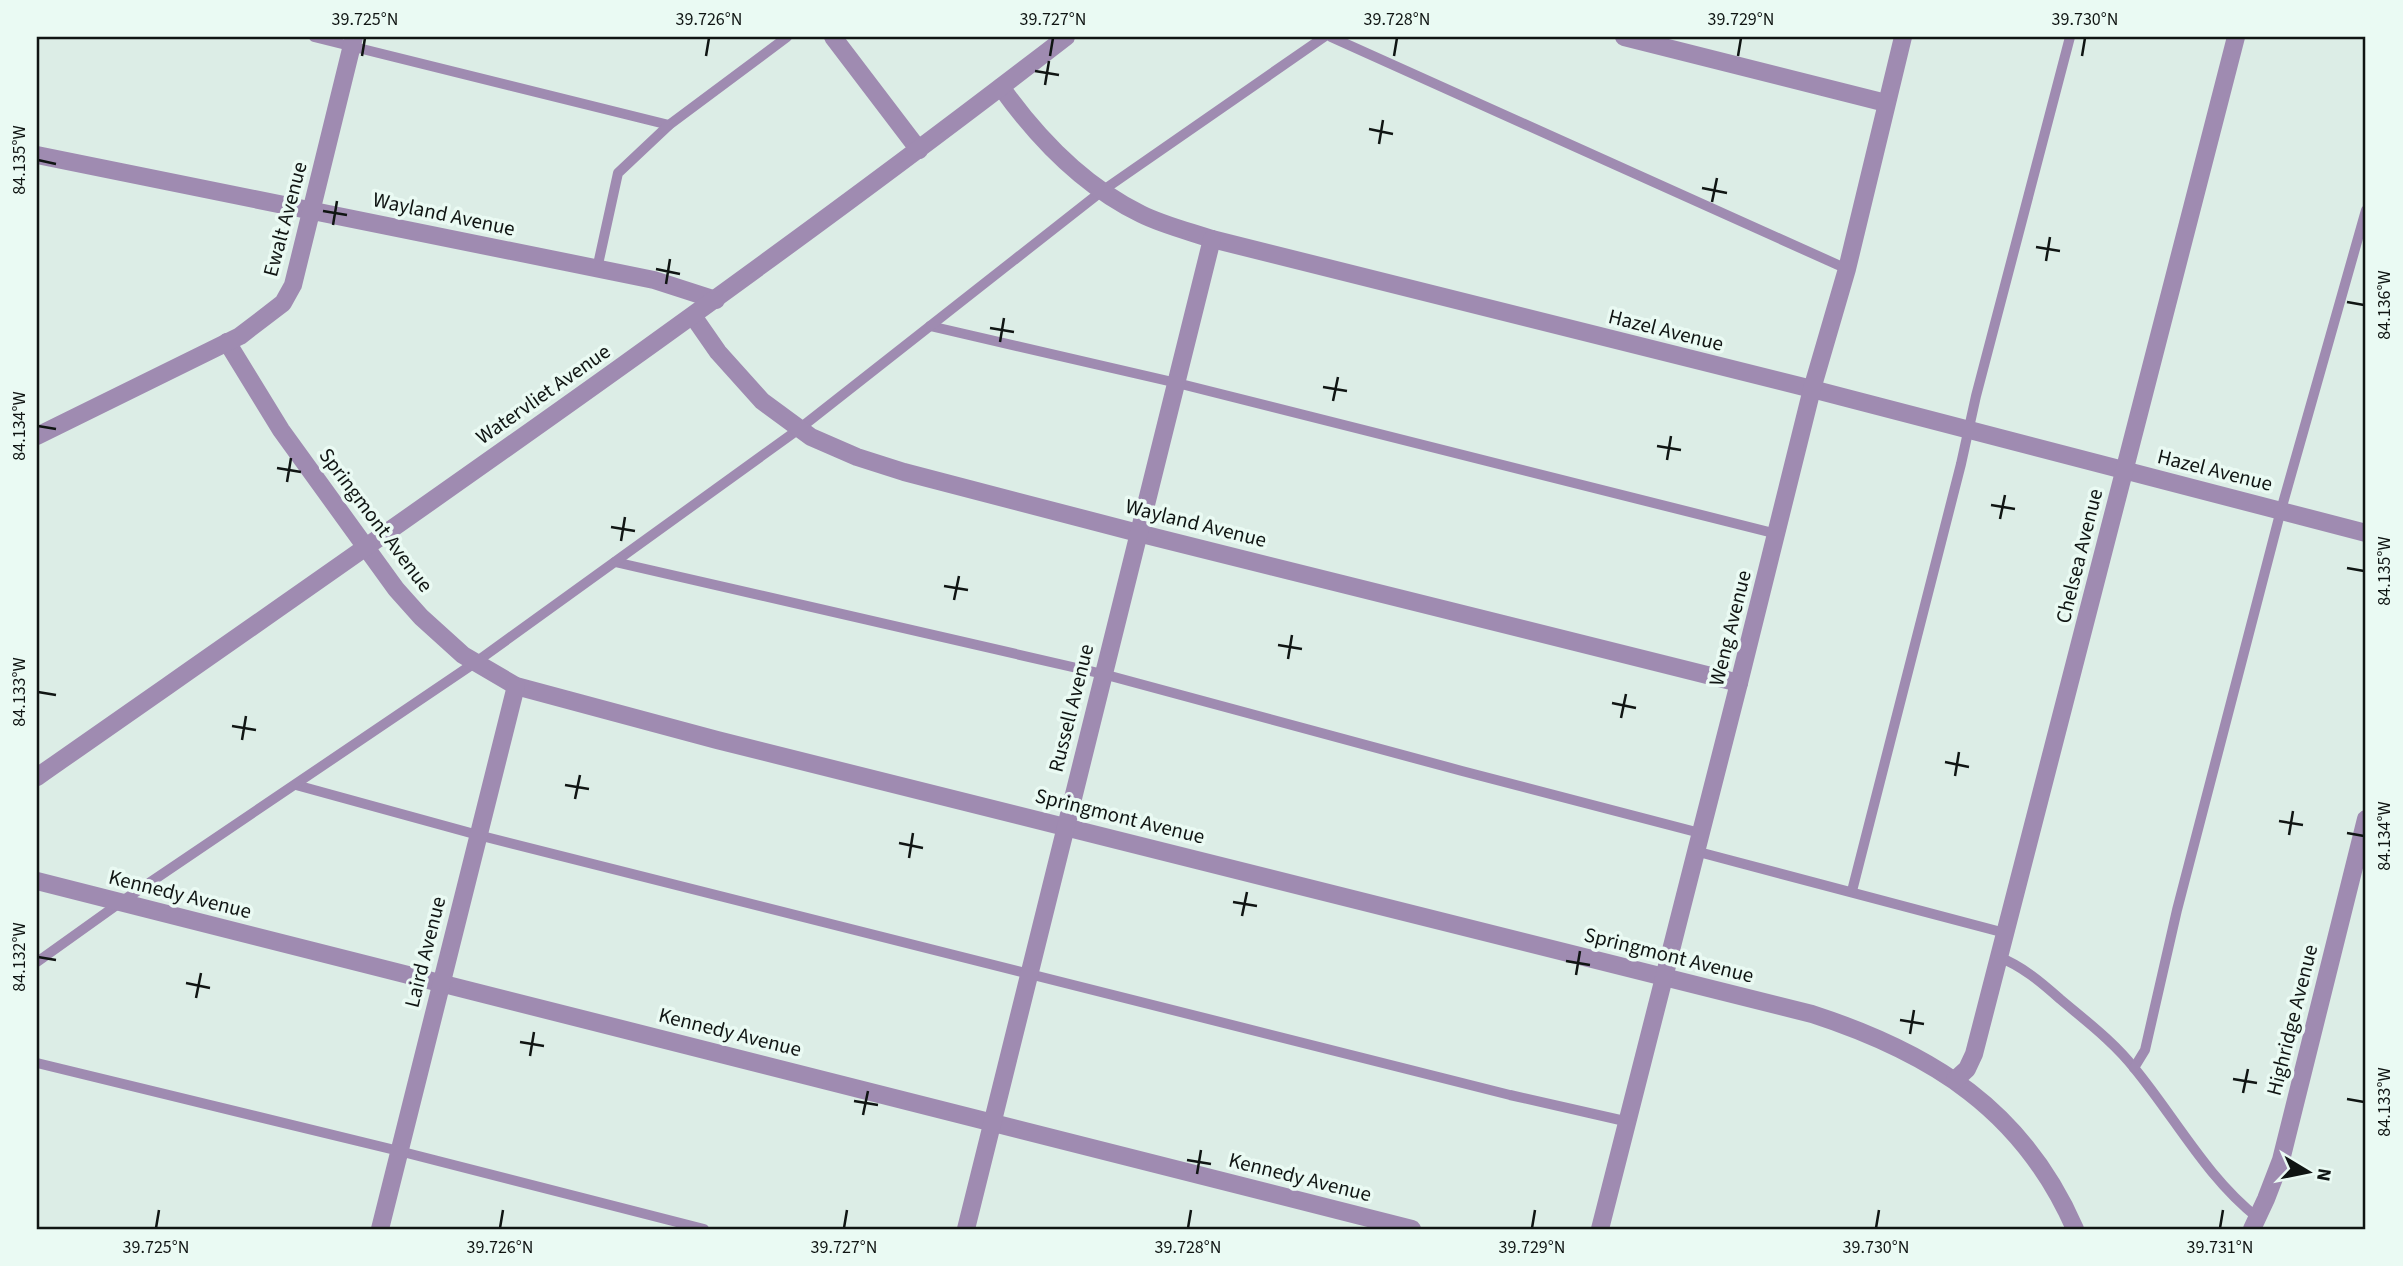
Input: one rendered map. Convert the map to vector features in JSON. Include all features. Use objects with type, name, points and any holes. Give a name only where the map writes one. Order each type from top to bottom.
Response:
[{"type":"street","points":[[834,37],[919,150]]},
{"type":"street","name":"Watervliet Avenue","points":[[37,777],[716,300],[1066,37]]},
{"type":"street","points":[[1624,37],[1886,103]]},
{"type":"street","name":"Weng Avenue","points":[[1600,1229],[1740,683],[1812,389],[1847,269],[1903,37]]},
{"type":"street","name":"Chelsea Avenue","points":[[1955,1080],[1967,1069],[1974,1054],[2235,37]]},
{"type":"street","name":"Ewalt Avenue","points":[[37,436],[240,336],[283,303],[293,285],[353,41]]},
{"type":"street","name":"Hazel Avenue","points":[[1001,87],[1052,151],[1102,191],[1139,213],[1212,239],[1812,389],[2366,533]]},
{"type":"street","name":"Wayland Avenue","points":[[37,155],[654,280],[716,300]]},
{"type":"street","name":"Russell Avenue","points":[[965,1229],[1212,239]]},
{"type":"street","name":"Wayland Avenue","points":[[693,316],[718,352],[762,401],[811,437],[857,457],[904,472],[1139,533],[1740,683]]},
{"type":"street","name":"Springmont Avenue","points":[[227,342],[281,430],[396,589],[421,617],[463,654],[516,686],[678,730],[1812,1014],[1860,1030],[1903,1049],[1955,1080],[1988,1106],[2020,1139],[2043,1170],[2064,1204],[2075,1229]]},
{"type":"street","name":"Laird Avenue","points":[[380,1229],[516,686]]},
{"type":"street","name":"Highridge Avenue","points":[[2255,1224],[2281,1160],[2366,819]]},
{"type":"street","name":"Kennedy Avenue","points":[[37,881],[1412,1229]]},
{"type":"lane","points":[[314,37],[353,41],[669,125]]},
{"type":"lane","points":[[597,269],[618,173],[669,125],[787,37]]},
{"type":"lane","points":[[37,962],[475,662],[615,562],[799,429],[1102,191],[1324,37]]},
{"type":"lane","points":[[1331,37],[1847,269]]},
{"type":"lane","points":[[1852,891],[2070,37]]},
{"type":"lane","points":[[2134,1068],[2145,1050],[2177,910],[2281,510],[2366,211]]},
{"type":"lane","points":[[930,326],[1177,383],[1777,534]]},
{"type":"lane","points":[[615,562],[1103,674],[1462,771],[1910,909],[2005,933]]},
{"type":"lane","points":[[296,785],[478,835],[1510,1095],[1629,1122]]},
{"type":"lane","points":[[1998,957],[2012,962],[2105,1037],[2134,1068],[2202,1160],[2255,1224]]},
{"type":"lane","points":[[37,1063],[704,1229]]}]
